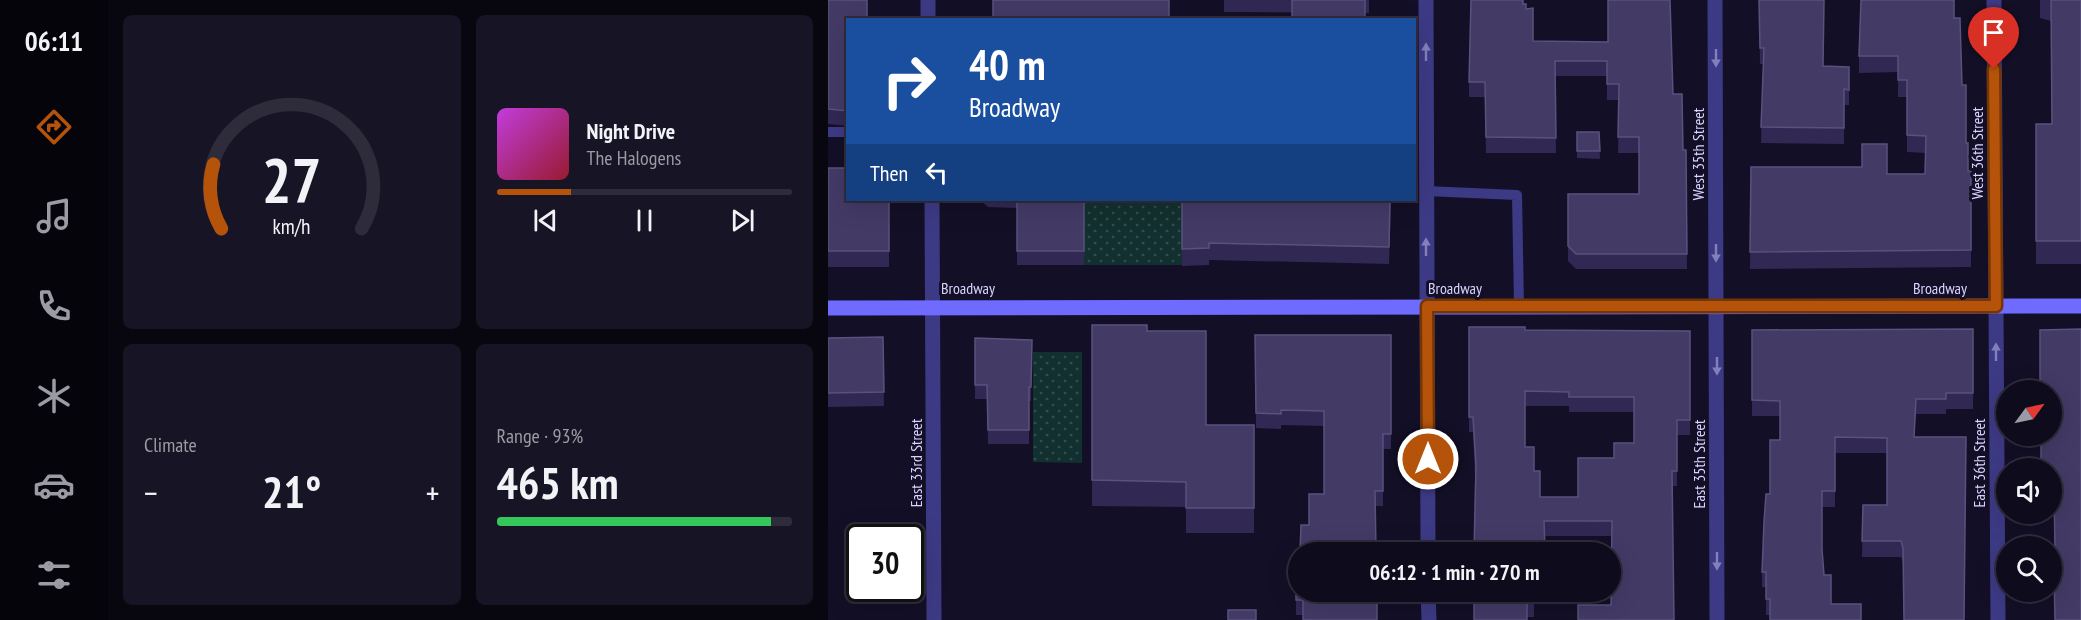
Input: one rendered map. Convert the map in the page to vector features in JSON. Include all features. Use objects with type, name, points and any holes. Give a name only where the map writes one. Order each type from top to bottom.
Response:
[{"type":"street","points":[[928,0],[928,18]]},
{"type":"street","points":[[1426,0],[1428,542]]},
{"type":"street","name":"West 35th Street","points":[[1715,0],[1716,308]]},
{"type":"street","name":"West 36th Street","points":[[1994,0],[1996,306]]},
{"type":"street","name":"East 33rd Street","points":[[932,201],[934,620]]},
{"type":"street","name":"Broadway","points":[[828,308],[934,306],[1716,308],[2081,306]]},
{"type":"street","name":"East 36th Street","points":[[1996,306],[1998,620]]},
{"type":"street","name":"East 35th Street","points":[[1716,308],[1717,620]]},
{"type":"street","points":[[1428,602],[1429,620]]},
{"type":"lane","points":[[828,132],[846,132]]},
{"type":"lane","points":[[1426,191],[1517,195],[1519,306]]},
{"type":"green space","points":[[1084,201],[1182,201],[1182,265],[1084,265]]},
{"type":"green space","points":[[1033,352],[1082,352],[1082,463],[1033,462]]},
{"type":"building","points":[[828,0],[867,0],[867,18],[846,18],[846,111],[828,109]]},
{"type":"building","points":[[993,0],[1169,0],[1169,18],[993,18]]},
{"type":"building","points":[[1292,0],[1365,0],[1365,18],[1292,18]]},
{"type":"building","points":[[1471,0],[1523,0],[1526,9],[1533,8],[1533,41],[1608,42],[1608,0],[1670,0],[1673,94],[1682,94],[1683,150],[1686,150],[1687,254],[1576,254],[1568,246],[1568,194],[1639,194],[1639,137],[1618,137],[1619,84],[1607,84],[1607,61],[1555,61],[1556,138],[1486,137],[1485,82],[1469,82]]},
{"type":"building","points":[[1759,0],[1824,0],[1823,66],[1849,67],[1849,90],[1844,89],[1844,128],[1761,127],[1764,48],[1760,48]]},
{"type":"building","points":[[1861,0],[1954,0],[1954,18],[1960,18],[1962,85],[1966,85],[1966,143],[1968,143],[1968,171],[1971,171],[1971,250],[1750,252],[1751,167],[1862,167],[1862,144],[1887,144],[1887,174],[1925,174],[1926,136],[1907,135],[1907,80],[1898,80],[1898,56],[1859,56]]},
{"type":"building","points":[[2051,0],[2081,0],[2081,241],[2036,241],[2036,124],[2052,124]]},
{"type":"building","points":[[1577,132],[1599,132],[1600,151],[1577,151]]},
{"type":"building","points":[[828,168],[846,168],[846,201],[889,201],[889,251],[828,251]]},
{"type":"building","points":[[1017,201],[1084,201],[1084,251],[1017,251]]},
{"type":"building","points":[[1182,201],[1390,201],[1389,247],[1209,243],[1209,248],[1182,249]]},
{"type":"building","points":[[1092,325],[1147,325],[1147,331],[1206,331],[1206,425],[1254,425],[1254,508],[1186,508],[1186,482],[1092,480]]},
{"type":"building","points":[[1469,327],[1525,327],[1525,330],[1690,331],[1690,420],[1677,420],[1677,471],[1672,471],[1674,620],[1578,620],[1578,605],[1611,605],[1611,602],[1621,602],[1621,542],[1612,542],[1612,521],[1544,521],[1545,542],[1474,542],[1476,465],[1473,417],[1469,417]],"holes":[[[1525,391],[1569,392],[1569,397],[1634,397],[1634,443],[1614,443],[1614,458],[1578,458],[1578,497],[1540,497],[1540,471],[1534,471],[1534,447],[1525,447]]]},
{"type":"building","points":[[1973,329],[1973,393],[1946,393],[1946,399],[1916,399],[1914,437],[1966,437],[1964,620],[1904,620],[1901,541],[1862,541],[1863,505],[1887,505],[1887,438],[1835,437],[1835,491],[1822,491],[1824,575],[1831,575],[1831,604],[1861,604],[1861,620],[1770,620],[1770,599],[1766,599],[1766,572],[1762,572],[1764,522],[1766,494],[1770,494],[1770,440],[1780,440],[1780,401],[1752,400],[1752,330]]},
{"type":"building","points":[[2081,329],[2081,620],[2055,620],[2055,602],[2062,602],[2062,536],[2055,536],[2055,524],[2062,524],[2062,458],[2041,458],[2041,446],[2062,446],[2062,380],[2040,380],[2040,330]]},
{"type":"building","points":[[1255,335],[1391,335],[1391,434],[1383,434],[1383,491],[1375,491],[1376,542],[1300,542],[1301,525],[1309,525],[1309,494],[1324,494],[1324,411],[1281,410],[1281,414],[1256,413]]},
{"type":"building","points":[[883,337],[884,392],[828,393],[828,338]]},
{"type":"building","points":[[975,338],[1032,340],[1029,430],[988,430],[987,385],[975,385]]},
{"type":"building","points":[[1303,602],[1377,602],[1377,620],[1303,620]]},
{"type":"building","points":[[1474,602],[1527,602],[1527,620],[1474,620]]},
{"type":"building","points":[[1228,610],[1256,610],[1256,620],[1228,620]]},
{"type":"route","points":[[1428,459],[1427,306],[1716,308],[1996,306],[1994,69]]}]
